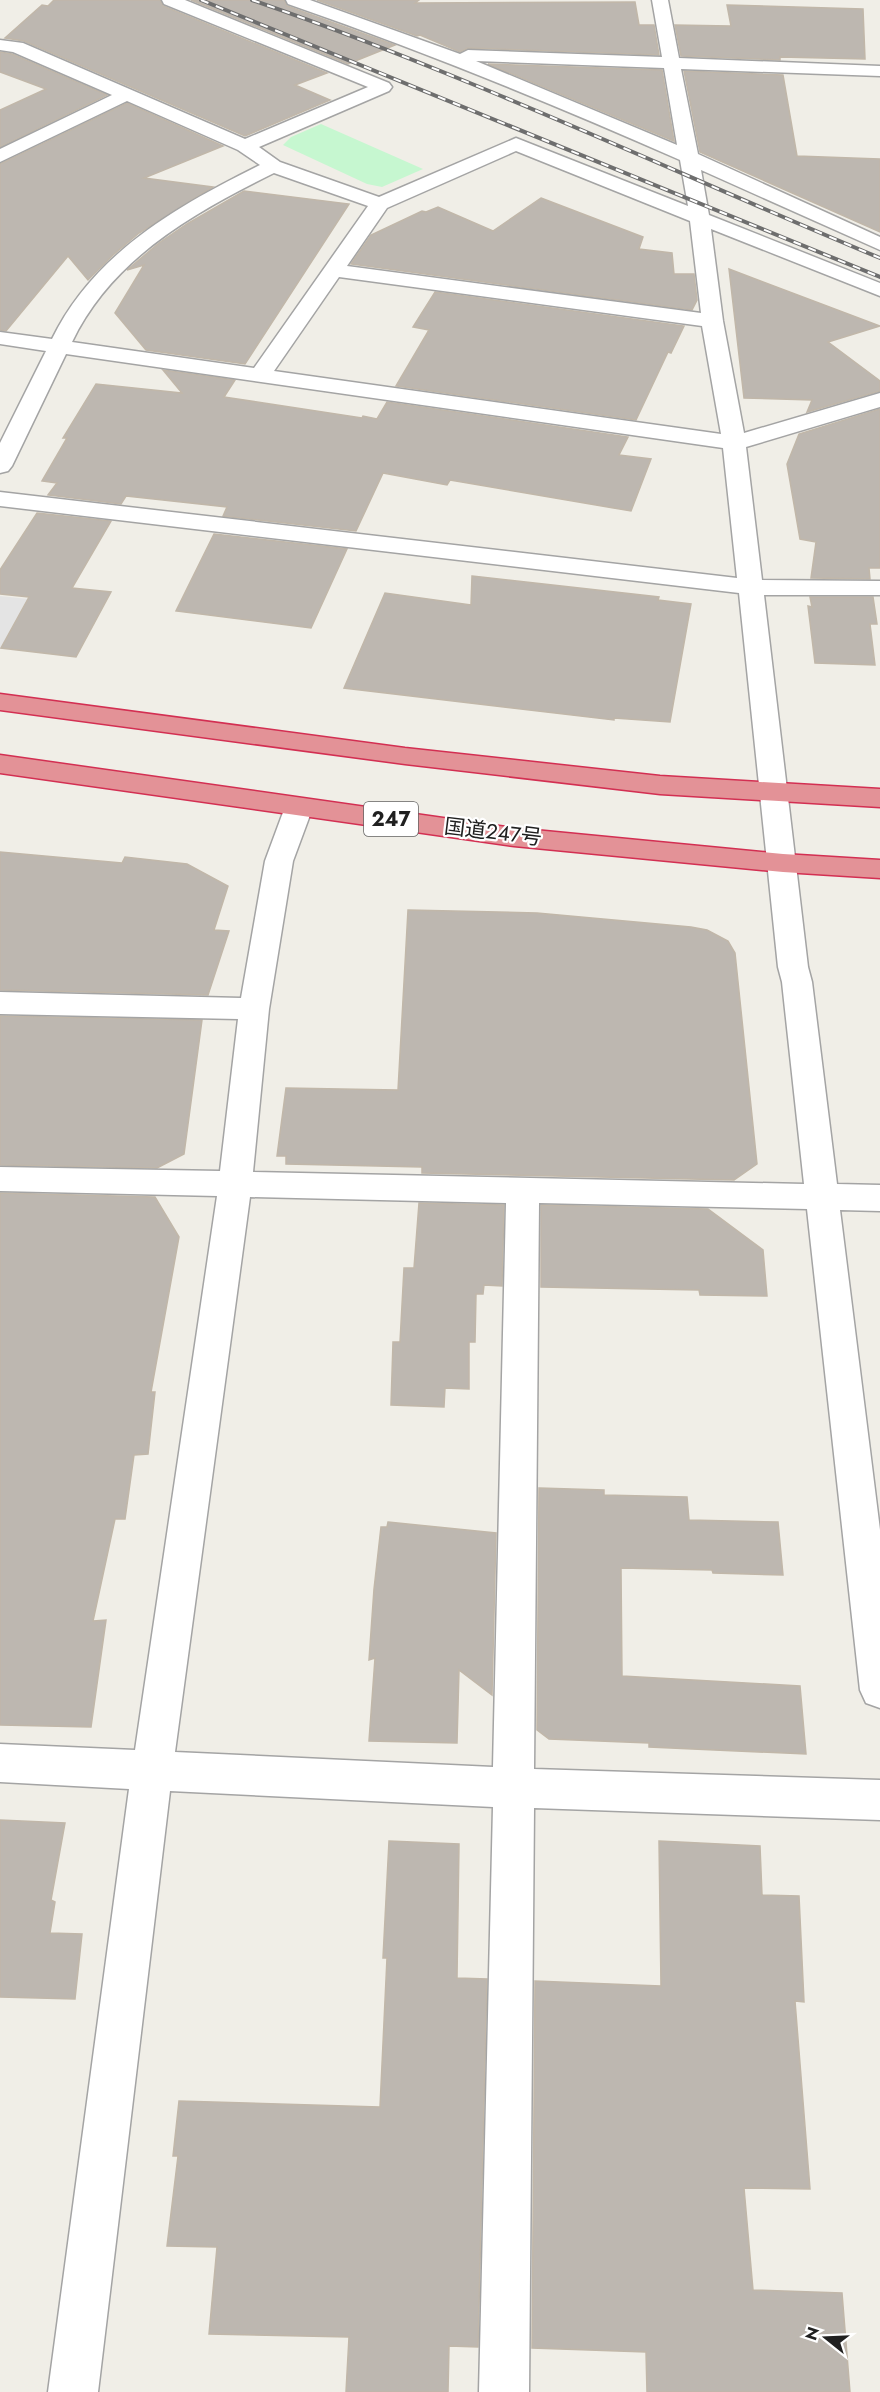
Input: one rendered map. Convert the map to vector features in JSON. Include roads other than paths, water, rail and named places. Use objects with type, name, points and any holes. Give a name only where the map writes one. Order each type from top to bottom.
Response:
[{"type":"highway","points":[[0,702],[405,756],[660,785],[880,798]]},
{"type":"highway","name":"国道247号","points":[[0,764],[514,837],[880,870]]},
{"type":"street","points":[[170,0],[383,87],[245,146]]},
{"type":"street","points":[[294,0],[356,20],[448,55],[688,157],[880,244]]},
{"type":"street","points":[[660,0],[700,218],[712,321],[734,443],[793,967],[797,982],[880,1690]]},
{"type":"street","points":[[356,20],[369,7]]},
{"type":"street","points":[[0,45],[17,47],[245,146],[273,166],[380,204]]},
{"type":"street","points":[[448,55],[880,71]]},
{"type":"street","points":[[0,156],[125,95]]},
{"type":"street","points":[[261,374],[380,204],[516,144],[880,290]]},
{"type":"street","points":[[0,466],[74,315],[125,256],[164,226],[207,199],[273,166]]},
{"type":"street","points":[[335,270],[712,321]]},
{"type":"street","points":[[0,338],[734,443],[880,400]]},
{"type":"street","points":[[0,499],[751,587],[880,588]]},
{"type":"street","points":[[73,2392],[152,1770],[235,1184],[254,1009],[279,861],[299,807]]},
{"type":"street","points":[[0,1003],[254,1009]]},
{"type":"street","points":[[0,1179],[880,1198]]},
{"type":"street","points":[[504,2392],[523,1190]]},
{"type":"street","points":[[0,1763],[514,1788],[880,1800]]},
{"type":"railway","points":[[201,0],[880,277]]},
{"type":"railway","points":[[252,0],[490,91],[880,258]]}]
